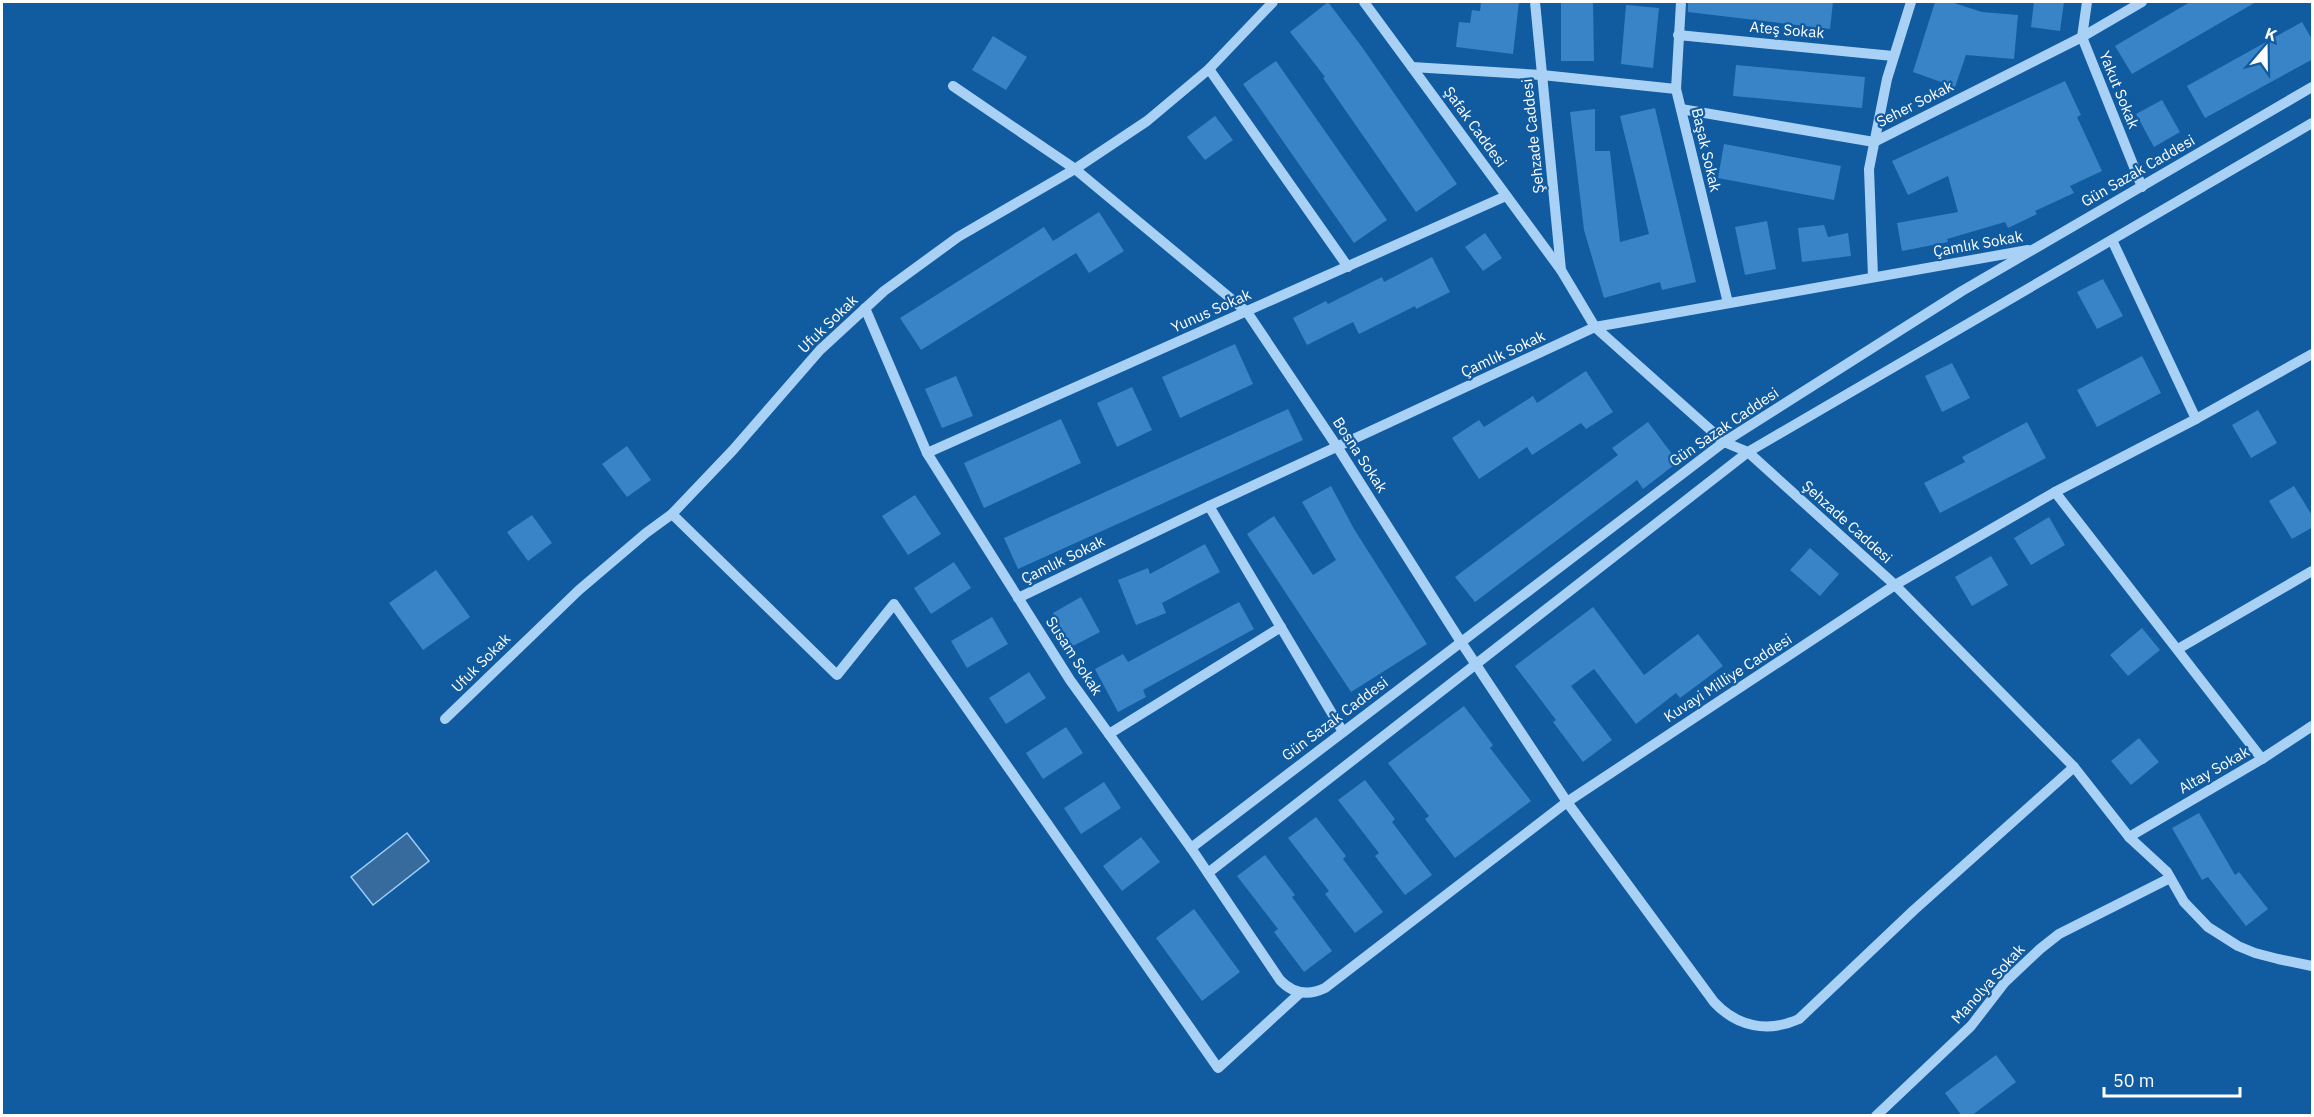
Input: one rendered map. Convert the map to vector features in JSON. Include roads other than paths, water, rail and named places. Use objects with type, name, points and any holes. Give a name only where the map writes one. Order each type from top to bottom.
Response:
[{"type":"street","name":"Ufuk Sokak","points":[[445,719],[579,590],[631,545],[672,514],[733,450],[820,350],[865,308],[920,263],[958,237],[1076,169],[1147,121],[1209,69],[1273,2]]},
{"type":"street","name":"Şafak Caddesi","points":[[1364,2],[1561,270]]},
{"type":"street","name":"Şehzade Caddesi","points":[[1534,2],[1561,270],[1595,327],[1724,442],[1748,452],[1895,585],[2074,767],[2128,837],[2167,872],[2184,902],[2196,915],[2223,938],[2255,953],[2313,966]]},
{"type":"street","name":"Başak Sokak","points":[[1681,2],[1676,88],[1728,303]]},
{"type":"street","points":[[1873,278],[1869,169],[1893,56],[1911,2]]},
{"type":"street","name":"Yakut Sokak","points":[[2087,2],[2082,37],[2142,187]]},
{"type":"street","name":"Seher Sokak","points":[[1681,109],[1874,142],[2082,37],[2142,2]]},
{"type":"street","name":"Ateş Sokak","points":[[1678,35],[1893,56]]},
{"type":"street","points":[[1412,67],[1542,75],[1676,88]]},
{"type":"street","points":[[1209,69],[1348,267]]},
{"type":"street","name":"Bosna Sokak","points":[[953,86],[1076,169],[1247,312],[1338,448],[1566,802],[1722,1010],[1743,1023],[1754,1026],[1777,1026],[1799,1019],[1914,910],[2074,767]]},
{"type":"street","name":"Gün Sazak Caddesi","points":[[1191,848],[1724,442],[1962,291],[2313,87]]},
{"type":"street","points":[[1208,873],[1748,452],[2313,123]]},
{"type":"street","name":"Yunus Sokak","points":[[927,453],[1506,196]]},
{"type":"street","points":[[2112,240],[2196,419]]},
{"type":"street","name":"Çamlık Sokak","points":[[1018,598],[1595,327],[2036,248]]},
{"type":"street","name":"Susam Sokak","points":[[865,308],[927,453],[1070,680],[1191,848],[1280,980],[1292,991],[1300,993]]},
{"type":"street","name":"Kuvayi Milliye Caddesi","points":[[1300,993],[1309,994],[1325,988],[1566,802],[1895,585],[2055,492],[2196,419],[2313,354]]},
{"type":"street","points":[[2055,492],[2262,759]]},
{"type":"street","points":[[1209,507],[1343,732]]},
{"type":"street","points":[[672,514],[837,675],[894,604],[1218,1068],[1300,993]]},
{"type":"street","points":[[2178,649],[2313,571]]},
{"type":"street","points":[[1109,734],[1281,627]]},
{"type":"street","name":"Altay Sokak","points":[[2128,837],[2262,759],[2313,726]]},
{"type":"street","name":"Manolya Sokak","points":[[1876,1116],[1971,1026],[2005,982],[2040,949],[2059,934],[2170,878]]},
{"type":"water","points":[[407,833],[429,861],[373,905],[351,877]]}]
